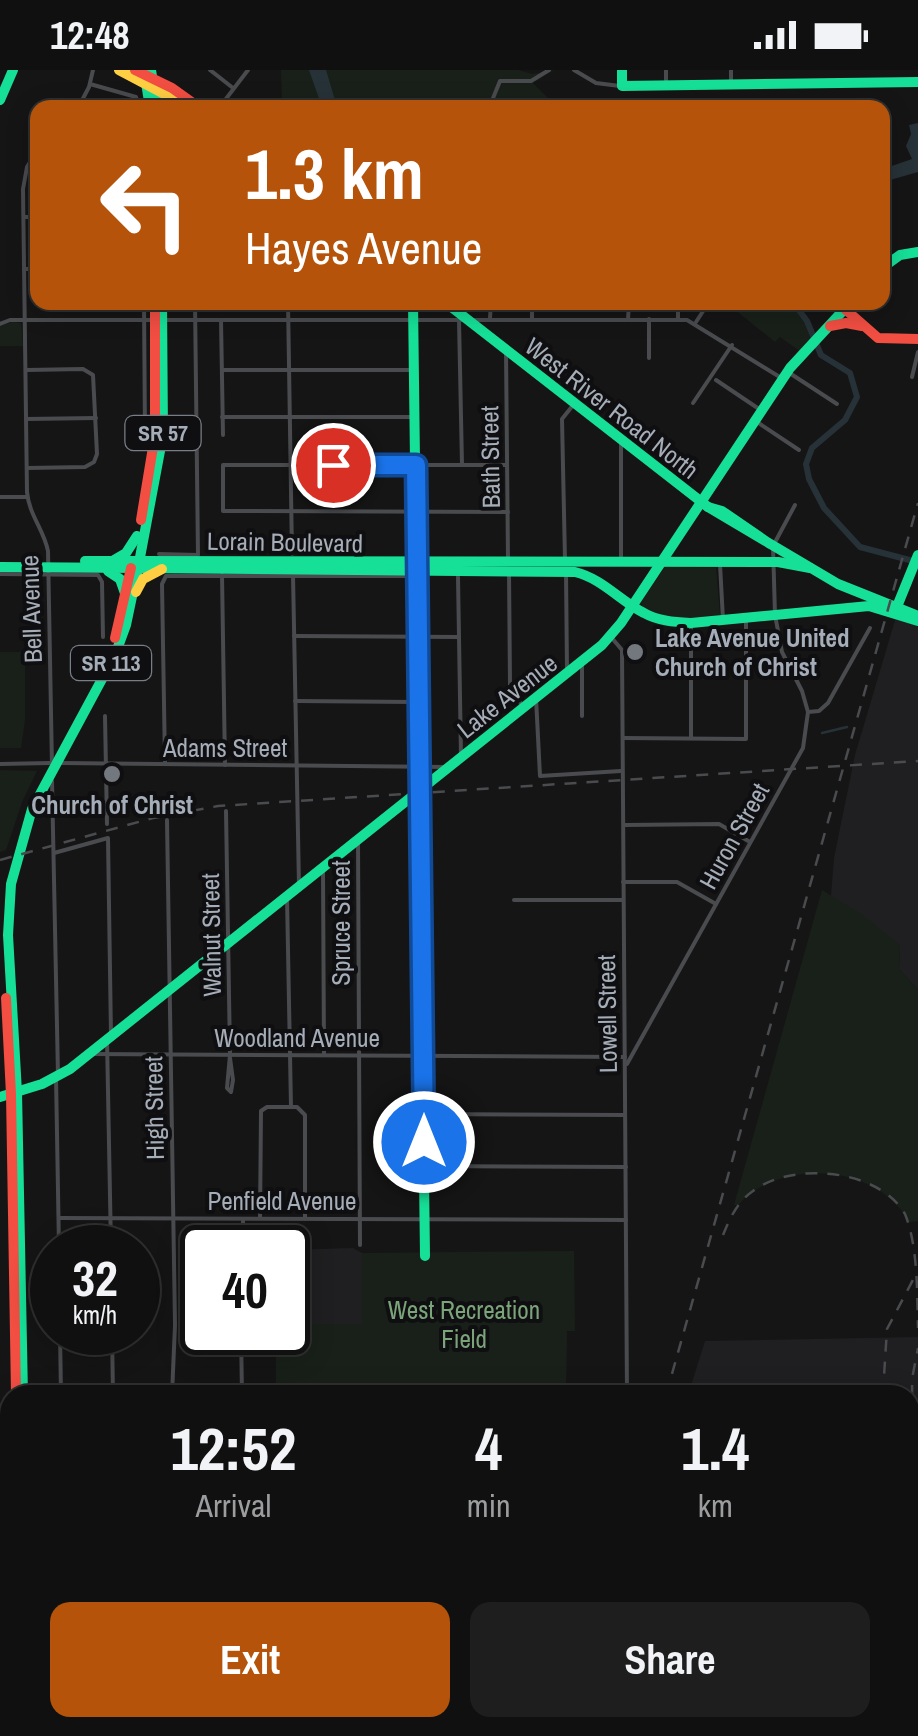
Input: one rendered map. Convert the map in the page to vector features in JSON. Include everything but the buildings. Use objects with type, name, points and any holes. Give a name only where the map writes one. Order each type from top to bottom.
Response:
[{"type":"main road","points":[[0,100],[13,70]]},
{"type":"main road","points":[[119,70],[147,76],[187,100]]},
{"type":"main road","points":[[622,70],[622,86],[918,82]]},
{"type":"main road","points":[[147,76],[179,100]]},
{"type":"main road","points":[[159,100],[164,95],[175,97]]},
{"type":"main road","points":[[890,262],[900,254],[918,252]]},
{"type":"main road","name":"SR 57","points":[[138,536],[156,435],[157,310]]},
{"type":"main road","points":[[413,310],[425,1256]]},
{"type":"main road","name":"West River Road North","points":[[453,310],[705,505],[713,506],[853,592],[918,619]]},
{"type":"main road","name":"Lake Avenue","points":[[10,1095],[58,1076],[109,1038],[611,636],[705,505],[785,376],[841,310]]},
{"type":"main road","points":[[849,310],[878,338],[918,339]]},
{"type":"main road","name":"SR 57","points":[[135,565],[162,435],[154,320]]},
{"type":"main road","points":[[824,331],[846,322],[863,326]]},
{"type":"main road","points":[[128,600],[120,578],[105,565],[126,554],[138,536]]},
{"type":"main road","name":"SR 113","points":[[19,1385],[10,1095],[8,935],[12,863],[44,778],[106,663],[128,600],[138,536]]},
{"type":"main road","points":[[633,606],[657,618],[691,623],[851,608],[896,610],[918,555]]},
{"type":"main road","name":"Lorain Boulevard","points":[[135,565],[418,570],[773,562],[810,568]]},
{"type":"main road","name":"Lorain Boulevard","points":[[0,567],[418,570]]},
{"type":"main road","points":[[128,600],[144,580],[162,568]]},
{"type":"main road","name":"Lorain Boulevard","points":[[566,568],[596,578],[633,606]]},
{"type":"main road","points":[[851,608],[856,600],[853,592]]},
{"type":"street","points":[[82,100],[93,70]]},
{"type":"street","points":[[210,70],[234,88]]},
{"type":"street","points":[[225,100],[248,70]]},
{"type":"street","points":[[492,100],[500,81],[532,81],[549,70]]},
{"type":"street","points":[[574,70],[596,83],[622,86]]},
{"type":"street","points":[[666,70],[666,86]]},
{"type":"street","points":[[731,70],[731,85]]},
{"type":"street","points":[[90,84],[137,100]]},
{"type":"street","name":"Bell Avenue","points":[[30,164],[26,172],[24,217],[27,497],[46,542],[48,568],[58,1225]]},
{"type":"street","points":[[24,217],[30,217]]},
{"type":"street","points":[[24,270],[30,270]]},
{"type":"street","points":[[145,436],[154,320],[148,310]]},
{"type":"street","points":[[159,554],[198,555],[194,310]]},
{"type":"street","points":[[288,310],[292,554]]},
{"type":"street","points":[[490,310],[490,320]]},
{"type":"street","points":[[532,310],[532,320]]},
{"type":"street","points":[[628,320],[629,310]]},
{"type":"street","points":[[678,310],[678,320]]},
{"type":"street","points":[[696,322],[704,310]]},
{"type":"street","points":[[0,324],[25,320],[678,320],[696,322],[836,404]]},
{"type":"street","points":[[221,320],[223,435]]},
{"type":"street","points":[[462,465],[463,320]]},
{"type":"street","points":[[649,320],[649,358]]},
{"type":"street","points":[[693,404],[732,345]]},
{"type":"street","name":"Bath Street","points":[[506,350],[510,687],[523,708]]},
{"type":"street","points":[[912,378],[918,352]]},
{"type":"street","points":[[26,370],[91,372],[96,381],[97,454],[91,465],[27,468]]},
{"type":"street","points":[[222,370],[414,370]]},
{"type":"street","points":[[716,380],[799,450]]},
{"type":"street","points":[[567,674],[562,418],[574,404]]},
{"type":"street","points":[[222,418],[415,417]]},
{"type":"street","points":[[26,419],[96,418]]},
{"type":"street","points":[[620,440],[621,563]]},
{"type":"street","points":[[507,465],[222,465],[223,511],[508,512]]},
{"type":"street","points":[[0,497],[27,497]]},
{"type":"street","points":[[796,506],[771,545],[774,615],[782,652],[808,712],[819,711],[828,703],[870,628]]},
{"type":"street","points":[[720,562],[723,620]]},
{"type":"street","name":"Lorain Boulevard","points":[[48,568],[96,575],[102,582],[103,636]]},
{"type":"street","name":"Lorain Boulevard","points":[[222,575],[418,570]]},
{"type":"street","points":[[166,765],[163,580],[169,575],[222,575],[226,766]]},
{"type":"street","points":[[293,576],[299,887]]},
{"type":"street","points":[[458,577],[461,758]]},
{"type":"street","points":[[622,738],[746,739],[746,618]]},
{"type":"street","points":[[691,623],[692,739]]},
{"type":"street","points":[[294,636],[459,637]]},
{"type":"street","name":"Lowell Street","points":[[611,636],[622,650],[627,1385]]},
{"type":"street","points":[[582,662],[582,716]]},
{"type":"street","points":[[536,698],[540,776],[623,771]]},
{"type":"street","points":[[295,701],[420,702]]},
{"type":"street","name":"Huron Street","points":[[625,1068],[803,748],[808,712]]},
{"type":"street","points":[[105,716],[107,824]]},
{"type":"street","name":"Adams Street","points":[[0,764],[449,768]]},
{"type":"street","name":"Walnut Street","points":[[226,811],[230,1092],[230,1056]]},
{"type":"street","name":"High Street","points":[[167,820],[174,1218],[172,1385]]},
{"type":"street","points":[[623,825],[719,824],[750,842]]},
{"type":"street","points":[[54,853],[108,838],[110,1225]]},
{"type":"street","name":"Spruce Street","points":[[358,840],[360,1246]]},
{"type":"street","points":[[323,869],[324,1055]]},
{"type":"street","points":[[623,882],[677,882],[716,904]]},
{"type":"street","points":[[287,896],[291,1107]]},
{"type":"street","points":[[514,900],[623,900]]},
{"type":"street","name":"Woodland Avenue","points":[[88,1054],[625,1057]]},
{"type":"street","points":[[260,1219],[261,1111],[267,1107],[301,1108],[305,1115],[305,1219]]},
{"type":"street","points":[[424,1114],[625,1115]]},
{"type":"street","points":[[424,1166],[626,1167]]},
{"type":"street","name":"Penfield Avenue","points":[[58,1218],[626,1220]]},
{"type":"street","points":[[243,1219],[243,1225]]},
{"type":"street","points":[[60,1355],[61,1385]]},
{"type":"street","points":[[112,1355],[113,1385]]},
{"type":"street","points":[[241,1355],[242,1385]]},
{"type":"shaded area","points":[[309,70],[326,70],[335,100],[320,100]]},
{"type":"shaded area","points":[[918,123],[918,172],[890,180],[890,167],[912,159],[906,146],[911,134],[909,125]]},
{"type":"shaded area","points":[[896,617],[918,626],[918,990],[899,969],[900,945],[831,896],[834,858],[855,755]]},
{"type":"shaded area","points":[[353,1248],[362,1253],[362,1325],[310,1324],[310,1249]]},
{"type":"shaded area","points":[[918,1337],[918,1385],[691,1385],[705,1341]]},
{"type":"green space","points":[[281,70],[518,70],[532,74],[554,70],[533,83],[550,100],[282,100]]},
{"type":"green space","points":[[735,310],[797,310],[814,336],[801,352],[780,337],[775,342]]},
{"type":"green space","points":[[21,323],[23,346],[0,346],[0,326]]},
{"type":"green space","points":[[665,567],[716,568],[720,615],[681,619],[643,610],[641,602]]},
{"type":"green space","points":[[0,652],[25,652],[21,748],[0,748]]},
{"type":"green space","points":[[0,770],[37,771],[6,850],[0,852]]},
{"type":"green space","points":[[822,890],[860,913],[900,945],[899,969],[918,990],[918,1221],[909,1222],[895,1203],[876,1188],[853,1178],[828,1174],[778,1179],[734,1205]]},
{"type":"green space","name":"West Recreation Field","points":[[574,1251],[575,1331],[567,1331],[566,1385],[276,1385],[276,1355],[310,1355],[310,1324],[362,1324],[362,1253]]},
{"type":"waterway","points":[[799,310],[821,355],[850,373],[857,397],[845,420],[812,448],[806,464],[809,479],[824,508],[860,547],[917,562]]},
{"type":"waterway","points":[[822,733],[847,727]]},
{"type":"railway","points":[[669,1385],[918,503]]},
{"type":"railway","points":[[0,860],[153,818],[218,806],[918,761]]},
{"type":"railway","points":[[723,1235],[743,1200],[770,1182],[812,1173],[834,1174],[876,1187],[893,1199],[909,1227],[916,1270],[918,1328]]},
{"type":"railway","points":[[882,1385],[887,1329],[914,1278]]},
{"type":"railway","points":[[912,1385],[918,1348]]},
{"type":"traffic: fast","points":[[0,100],[13,70]]},
{"type":"traffic: fast","points":[[144,70],[149,100]]},
{"type":"traffic: fast","points":[[151,70],[156,100]]},
{"type":"traffic: fast","points":[[622,70],[622,86],[918,82]]},
{"type":"traffic: fast","points":[[160,100],[164,95],[175,97]]},
{"type":"traffic: fast","points":[[890,262],[900,255],[918,252]]},
{"type":"traffic: fast","points":[[0,567],[138,568],[163,435],[162,310]]},
{"type":"traffic: fast","points":[[413,310],[425,1256]]},
{"type":"traffic: fast","points":[[455,310],[708,507]]},
{"type":"traffic: fast","points":[[0,1097],[42,1084],[70,1069],[602,645],[621,623],[790,368],[844,310]]},
{"type":"traffic: fast","points":[[770,544],[722,511],[708,507],[838,584],[918,616]]},
{"type":"traffic: fast","points":[[114,560],[126,553],[137,536]]},
{"type":"traffic: fast","points":[[896,609],[918,555]]},
{"type":"traffic: fast","points":[[85,561],[139,561]]},
{"type":"traffic: fast","points":[[139,561],[778,562],[810,568]]},
{"type":"traffic: fast","points":[[23,1385],[17,1092],[8,935],[11,884],[32,809],[115,655],[138,568]]},
{"type":"traffic: fast","points":[[139,568],[575,572],[644,613],[673,622],[869,606],[918,621]]},
{"type":"traffic: fast","points":[[108,571],[120,579],[126,596]]},
{"type":"traffic: slow","points":[[119,70],[176,100]]},
{"type":"traffic: slow","points":[[136,592],[143,579],[162,569]]},
{"type":"traffic: jam","points":[[135,70],[189,100]]},
{"type":"traffic: jam","points":[[141,520],[155,435],[155,310]]},
{"type":"traffic: jam","points":[[846,310],[878,338],[918,339]]},
{"type":"traffic: jam","points":[[830,326],[862,326]]},
{"type":"traffic: jam","points":[[115,638],[131,568]]},
{"type":"traffic: jam","points":[[6,998],[16,1385]]},
{"type":"place","name":"Lake Avenue United Church of Christ","points":[[635,652]]},
{"type":"place","name":"Church of Christ","points":[[112,774]]},
{"type":"route","points":[[333,465],[416,465],[424,1142]]}]
